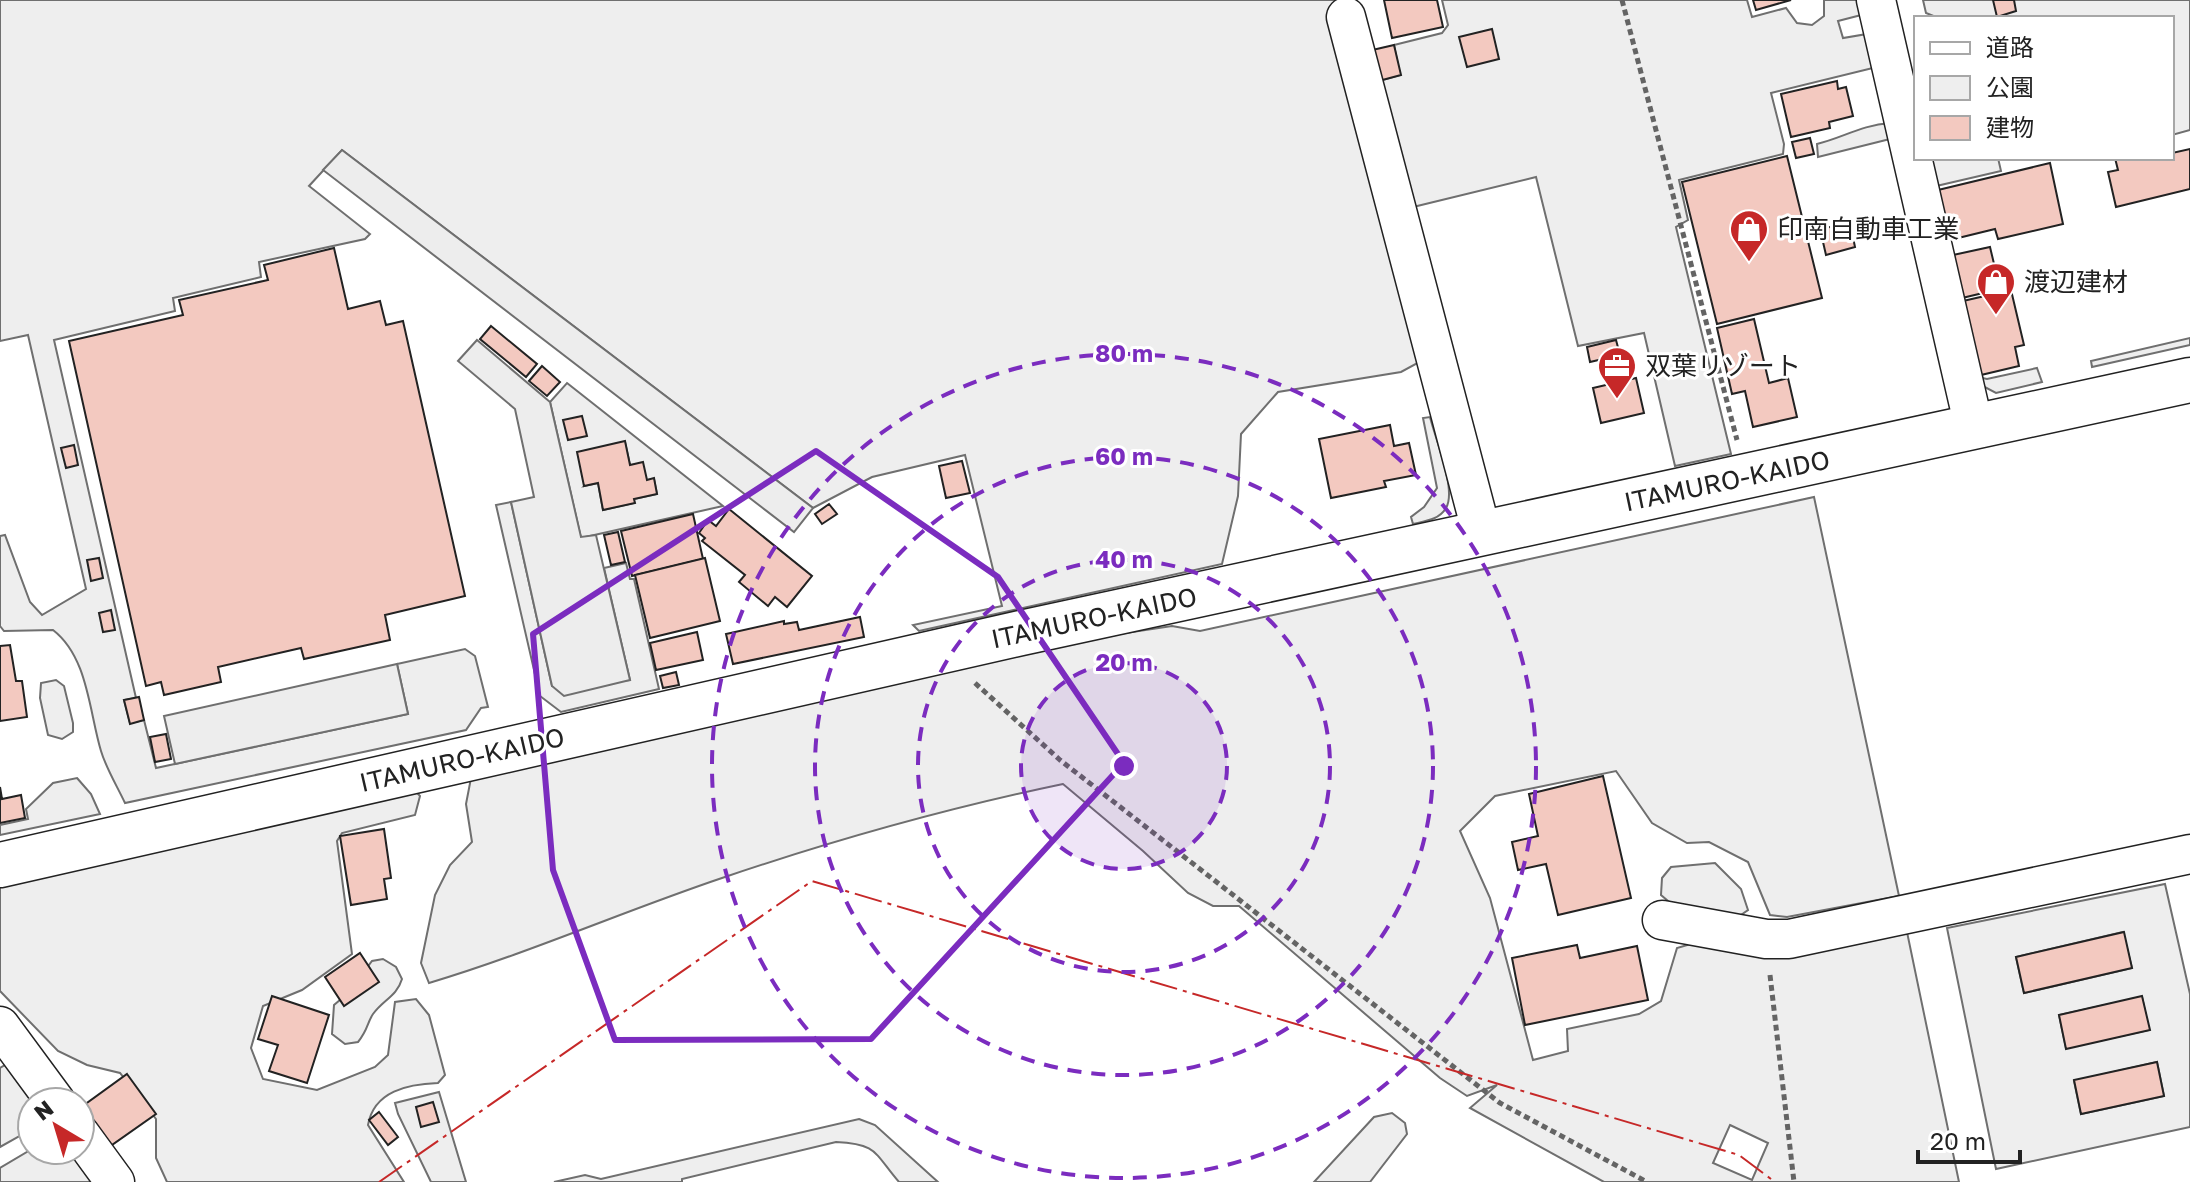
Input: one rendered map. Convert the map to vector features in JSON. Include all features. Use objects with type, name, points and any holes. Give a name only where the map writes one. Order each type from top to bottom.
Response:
[{"type":"main road","name":"ITAMURO-KAIDO","points":[[0,865],[953,649],[2190,380]]},
{"type":"street","points":[[1876,0],[1974,427]]},
{"type":"street","points":[[1346,17],[1482,534]]},
{"type":"street","points":[[1662,920],[1766,939],[1789,939],[2190,854]]},
{"type":"street","points":[[0,1026],[44,1086]]},
{"type":"street","points":[[96,1156],[115,1182]]},
{"type":"path","points":[[1622,0],[1747,477]]},
{"type":"path","points":[[953,649],[973,681],[1060,760],[1433,1053],[1500,1103],[1647,1182]]},
{"type":"path","points":[[1766,939],[1794,1182]]},
{"type":"highlighted area","points":[[816,451],[998,577],[1124,763],[871,1039],[615,1040],[553,870],[533,634]]},
{"type":"green space","points":[[0,0],[1345,0],[1425,359],[1401,372],[1278,392],[1241,434],[1238,496],[1222,564],[919,631],[913,625],[1002,606],[965,455],[872,477],[813,508],[342,150],[309,186],[370,234],[365,239],[259,262],[261,277],[173,298],[175,311],[54,340],[136,698],[124,700],[130,723],[144,720],[156,768],[408,714],[397,664],[465,649],[475,656],[488,707],[481,708],[466,730],[125,803],[103,757],[86,686],[65,641],[53,630],[4,631],[0,626],[0,536],[5,535],[30,602],[42,615],[86,589],[28,335],[0,341]]},
{"type":"green space","points":[[1442,0],[1747,0],[1752,17],[1786,8],[1797,23],[1812,25],[1824,16],[1824,0],[1866,0],[1869,13],[1838,21],[1843,38],[1873,33],[1881,66],[1771,93],[1784,144],[1783,154],[1679,180],[1688,220],[1676,227],[1731,454],[1675,466],[1644,333],[1578,346],[1536,177],[1409,208],[1375,82],[1400,75],[1394,45],[1442,33],[1448,25]]},
{"type":"green space","points":[[1923,0],[2190,0],[2190,130],[2174,134],[2174,16],[1934,16],[1926,13]]},
{"type":"green space","points":[[1890,123],[1894,138],[1818,157],[1817,144],[1870,126]]},
{"type":"green space","points":[[1926,160],[1998,160],[2001,171],[1932,187]]},
{"type":"green space","points":[[2190,338],[2190,345],[2092,367],[2091,361]]},
{"type":"green space","points":[[2037,368],[2042,382],[1996,393],[1979,384],[1978,377],[1987,379]]},
{"type":"green space","points":[[567,383],[723,506],[581,538],[550,402]],"holes":[[[625,442],[630,465],[647,480],[654,479],[657,494],[603,510],[598,483],[584,486]]]},
{"type":"green space","points":[[1430,417],[1447,477],[1449,500],[1440,515],[1413,524],[1411,517],[1424,507],[1437,488],[1423,418]]},
{"type":"green space","points":[[1814,497],[1899,896],[1787,917],[1770,915],[1748,862],[1709,842],[1687,843],[1652,823],[1616,771],[1495,796],[1460,831],[1490,898],[1533,1060],[1568,1051],[1567,1029],[1639,1014],[1661,1001],[1677,948],[1694,943],[1907,932],[1959,1182],[1604,1182],[1470,1108],[1497,1085],[1467,1096],[1440,1078],[1239,906],[1213,906],[1188,893],[1063,784],[934,814],[806,851],[429,983],[421,963],[435,895],[450,865],[472,842],[466,804],[471,778],[1026,648],[1172,626],[1200,631]],"holes":[[[1730,1125],[1768,1143],[1752,1180],[1713,1163]]]},
{"type":"green space","points":[[511,502],[552,686],[630,680],[604,568],[626,563],[630,579],[634,579],[659,689],[561,712],[540,696],[496,505]]},
{"type":"green space","points":[[56,680],[64,686],[73,723],[73,732],[62,739],[48,735],[40,698],[41,683]]},
{"type":"green space","points":[[77,778],[91,794],[100,814],[0,835],[0,825],[28,819],[26,809],[53,783]]},
{"type":"green space","points":[[410,785],[420,796],[415,815],[342,833],[337,841],[352,954],[302,990],[263,1006],[251,1048],[263,1079],[317,1090],[375,1067],[388,1055],[395,1002],[416,999],[429,1015],[445,1075],[438,1083],[415,1085],[385,1097],[377,1104],[368,1125],[404,1182],[167,1182],[156,1158],[156,1119],[120,1073],[87,1065],[58,1051],[0,991],[0,884]]},
{"type":"green space","points":[[1715,863],[1741,889],[1748,910],[1738,917],[1674,906],[1661,895],[1662,878],[1671,867]]},
{"type":"green space","points":[[2165,884],[2190,994],[2190,1127],[1996,1169],[1947,928]],"holes":[[[2123,932],[2132,968],[2024,993],[2016,957]],[[2142,997],[2149,1030],[2066,1048],[2059,1015]],[[2157,1062],[2164,1096],[2081,1114],[2074,1081]]]},
{"type":"green space","points":[[383,959],[396,967],[402,979],[400,985],[373,1014],[358,1042],[345,1044],[332,1034],[334,1005],[347,994],[372,961]]},
{"type":"green space","points":[[12,1061],[30,1086],[16,1086],[16,1138],[0,1147],[0,1068]]},
{"type":"green space","points":[[439,1092],[466,1182],[431,1182],[398,1114],[395,1103]]},
{"type":"green space","points":[[1392,1113],[1405,1123],[1407,1134],[1370,1182],[1314,1182],[1374,1117]]},
{"type":"green space","points":[[859,1119],[875,1125],[938,1182],[899,1182],[868,1148],[836,1142],[682,1179],[682,1182],[554,1182],[585,1175],[601,1179]]},
{"type":"green space","points":[[16,1158],[16,1166],[84,1166],[96,1182],[0,1182],[0,1168]]},
{"type":"shaded area","points":[[342,150],[813,508],[794,532],[323,170]]},
{"type":"shaded area","points":[[477,340],[550,402],[581,537],[596,535],[630,680],[564,696],[552,686],[511,502],[534,497],[515,409],[458,361]]},
{"type":"shaded area","points":[[397,664],[408,714],[175,764],[164,716]]},
{"type":"building","points":[[1384,0],[1437,0],[1443,27],[1392,38]]},
{"type":"building","points":[[1753,0],[1791,0],[1756,10]]},
{"type":"building","points":[[1993,0],[2014,0],[2016,11],[1997,16]]},
{"type":"building","points":[[1492,29],[1499,59],[1467,67],[1459,37]]},
{"type":"building","points":[[1394,45],[1401,75],[1375,82],[1368,51]]},
{"type":"building","points":[[1837,81],[1838,89],[1846,87],[1853,116],[1829,122],[1830,128],[1791,137],[1781,94]]},
{"type":"building","points":[[1810,138],[1814,154],[1796,158],[1792,142]]},
{"type":"building","points":[[2190,149],[2190,189],[2116,207],[2108,172],[2118,170],[2116,160],[2174,160],[2174,153]]},
{"type":"building","points":[[1787,156],[1822,298],[1717,324],[1682,182]]},
{"type":"building","points":[[2050,163],[2063,224],[1998,239],[1995,229],[1950,240],[1938,190]]},
{"type":"building","points":[[1850,223],[1855,247],[1826,255],[1820,229]]},
{"type":"building","points":[[1990,247],[2000,289],[1962,298],[1953,255]]},
{"type":"building","points":[[334,248],[348,309],[380,301],[386,325],[403,321],[465,596],[385,615],[390,640],[304,659],[301,648],[218,667],[221,682],[164,695],[161,682],[146,686],[69,341],[183,315],[179,300],[268,280],[264,265]]},
{"type":"building","points":[[2011,290],[2024,345],[2015,347],[2019,366],[1981,375],[1963,301]]},
{"type":"building","points":[[1754,319],[1769,383],[1788,378],[1797,417],[1753,427],[1745,391],[1732,394],[1717,328]]},
{"type":"building","points":[[491,326],[537,364],[526,377],[480,339]]},
{"type":"building","points":[[1616,340],[1620,355],[1590,362],[1587,347]]},
{"type":"building","points":[[542,366],[560,382],[547,396],[529,381]]},
{"type":"building","points":[[1636,378],[1644,413],[1601,423],[1593,388]]},
{"type":"building","points":[[582,416],[587,436],[568,440],[563,420]]},
{"type":"building","points":[[1390,425],[1394,446],[1409,443],[1416,475],[1384,481],[1386,487],[1331,498],[1319,439]]},
{"type":"building","points":[[625,441],[630,465],[643,462],[647,480],[654,478],[657,494],[603,510],[598,483],[584,486],[577,452]]},
{"type":"building","points":[[74,445],[78,465],[66,468],[61,448]]},
{"type":"building","points":[[962,461],[970,493],[946,498],[939,466]]},
{"type":"building","points":[[829,504],[837,514],[822,524],[815,514]]},
{"type":"building","points":[[729,509],[812,576],[787,607],[775,597],[768,606],[739,582],[745,575],[702,541],[705,538],[699,533],[708,520],[716,526]]},
{"type":"building","points":[[693,514],[703,559],[632,576],[621,531]]},
{"type":"building","points":[[618,532],[625,562],[611,565],[604,535]]},
{"type":"building","points":[[99,558],[103,578],[91,581],[87,560]]},
{"type":"building","points":[[705,558],[720,621],[650,638],[635,575]]},
{"type":"building","points":[[111,610],[115,630],[103,632],[99,613]]},
{"type":"building","points":[[860,617],[864,637],[733,664],[726,634],[784,621],[784,624],[797,622],[799,630]]},
{"type":"building","points":[[697,632],[703,660],[656,670],[650,643]]},
{"type":"building","points":[[10,645],[16,681],[22,681],[27,717],[0,721],[0,646]]},
{"type":"building","points":[[676,672],[679,685],[663,688],[660,676]]},
{"type":"building","points":[[139,697],[144,720],[130,724],[124,700]]},
{"type":"building","points":[[166,734],[171,759],[155,762],[150,737]]},
{"type":"building","points":[[1603,776],[1631,898],[1558,915],[1546,864],[1518,870],[1512,842],[1538,836],[1529,794]]},
{"type":"building","points":[[0,787],[2,799],[21,795],[25,818],[0,823]]},
{"type":"building","points":[[384,829],[391,878],[384,879],[387,899],[351,905],[340,836]]},
{"type":"building","points":[[2124,932],[2132,968],[2024,993],[2016,957]]},
{"type":"building","points":[[1577,945],[1580,958],[1637,946],[1648,1000],[1525,1025],[1512,958]]},
{"type":"building","points":[[360,953],[379,982],[344,1006],[325,977]]},
{"type":"building","points":[[272,996],[329,1015],[307,1083],[269,1071],[278,1045],[258,1039]]},
{"type":"building","points":[[2142,996],[2150,1030],[2066,1049],[2059,1015]]},
{"type":"building","points":[[2157,1062],[2164,1096],[2081,1114],[2074,1080]]},
{"type":"building","points":[[127,1074],[156,1114],[109,1147],[96,1130],[96,1096]]},
{"type":"building","points":[[433,1102],[439,1122],[421,1127],[416,1107]]},
{"type":"building","points":[[379,1112],[398,1137],[388,1145],[369,1120]]},
{"type":"power","points":[[379,1182],[812,881],[1739,1155],[1775,1182]]},
{"type":"place","name":"印南自動車工業","points":[[1749,263]]},
{"type":"place","name":"渡辺建材","points":[[1996,316]]},
{"type":"place","name":"双葉リゾート","points":[[1617,400]]}]
